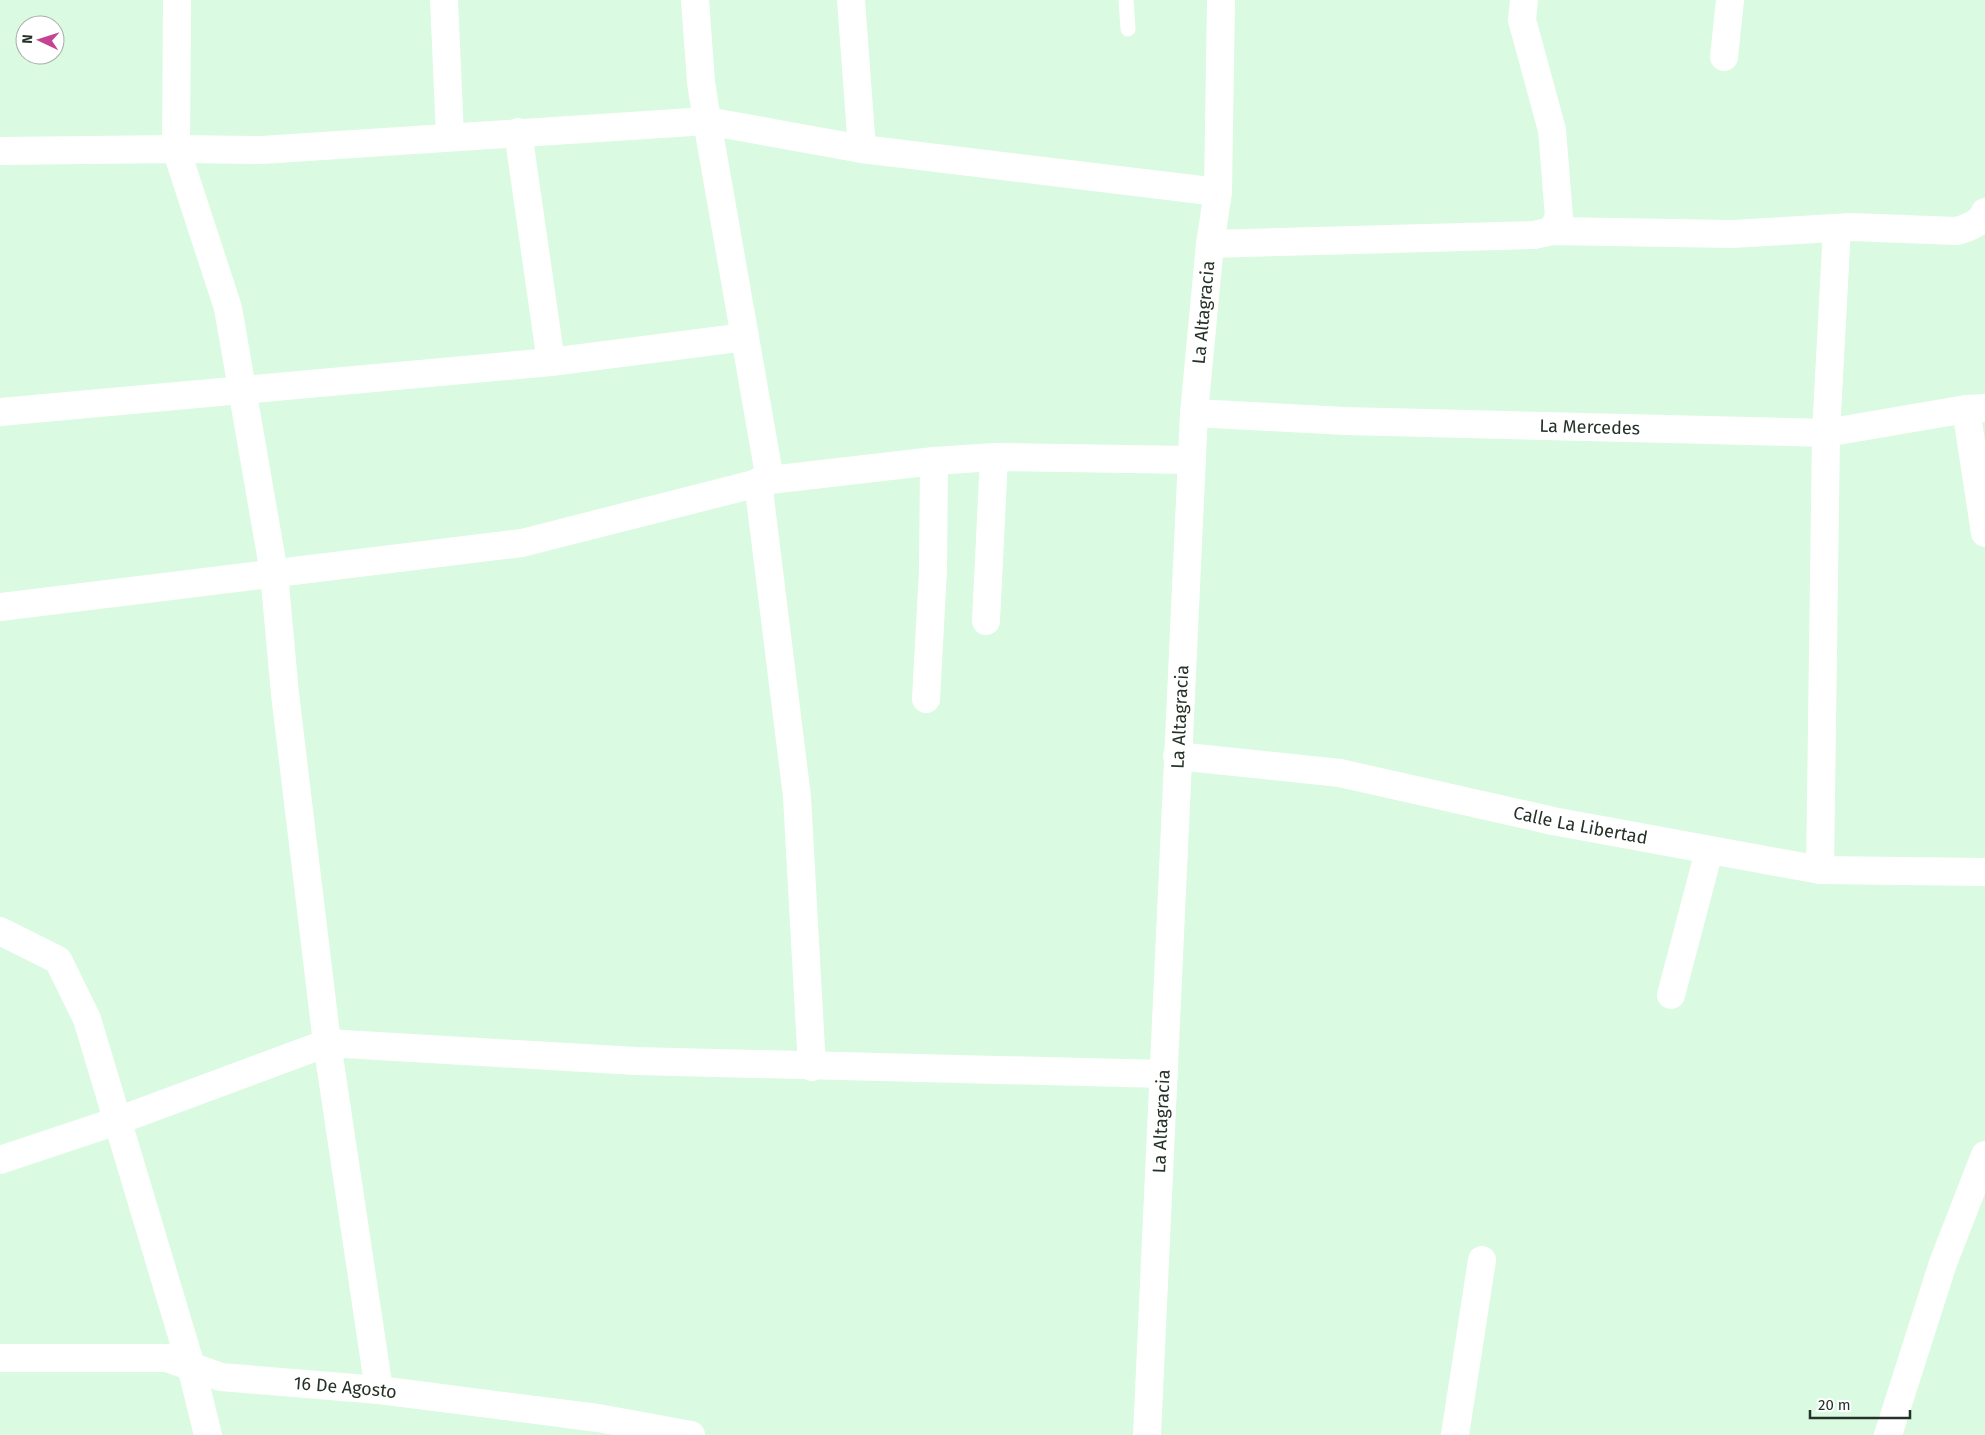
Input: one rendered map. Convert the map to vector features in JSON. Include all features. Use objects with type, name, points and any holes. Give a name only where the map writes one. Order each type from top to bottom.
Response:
[{"type":"street","points":[[177,0],[176,148],[228,308],[244,390],[274,573],[285,694],[327,1042],[379,1390]]},
{"type":"street","points":[[444,0],[450,136]]},
{"type":"street","points":[[695,0],[701,82],[745,336],[764,481],[797,797],[812,1067]]},
{"type":"street","points":[[851,0],[862,149]]},
{"type":"street","name":"La Altagracia","points":[[1147,1435],[1194,413],[1210,244],[1218,192],[1221,0]]},
{"type":"street","points":[[1524,0],[1522,20],[1552,130],[1559,217],[1552,232]]},
{"type":"street","points":[[1724,57],[1730,0]]},
{"type":"street","points":[[0,152],[176,148],[262,150],[450,136],[708,121],[862,149],[1218,192]]},
{"type":"street","points":[[518,132],[551,362]]},
{"type":"street","points":[[1210,244],[1534,235],[1552,232],[1732,234],[1837,228],[1956,231],[1971,226],[1985,212]]},
{"type":"street","points":[[1820,870],[1826,433],[1837,228]]},
{"type":"street","points":[[0,412],[551,362],[745,336]]},
{"type":"street","points":[[1975,409],[1985,533]]},
{"type":"street","name":"La Mercedes","points":[[1194,413],[1355,421],[1826,433],[1975,409]]},
{"type":"street","points":[[0,607],[522,543],[764,481],[934,461],[994,457],[1192,460]]},
{"type":"street","points":[[986,621],[994,457]]},
{"type":"street","points":[[926,699],[933,571],[934,461]]},
{"type":"street","name":"Calle La Libertad","points":[[1177,756],[1340,773],[1553,821],[1820,870],[1985,872]]},
{"type":"street","points":[[1671,995],[1709,851]]},
{"type":"street","points":[[0,931],[58,960],[87,1019],[191,1366],[208,1435]]},
{"type":"street","points":[[0,1160],[117,1121],[327,1042],[636,1061],[812,1067],[1164,1074]]},
{"type":"street","points":[[1888,1435],[1943,1263],[1985,1155]]},
{"type":"street","points":[[1454,1435],[1482,1260]]},
{"type":"street","name":"16 De Agosto","points":[[0,1358],[167,1358],[221,1377],[379,1390],[598,1418],[691,1435]]},
{"type":"lane","points":[[1126,0],[1128,29]]}]
